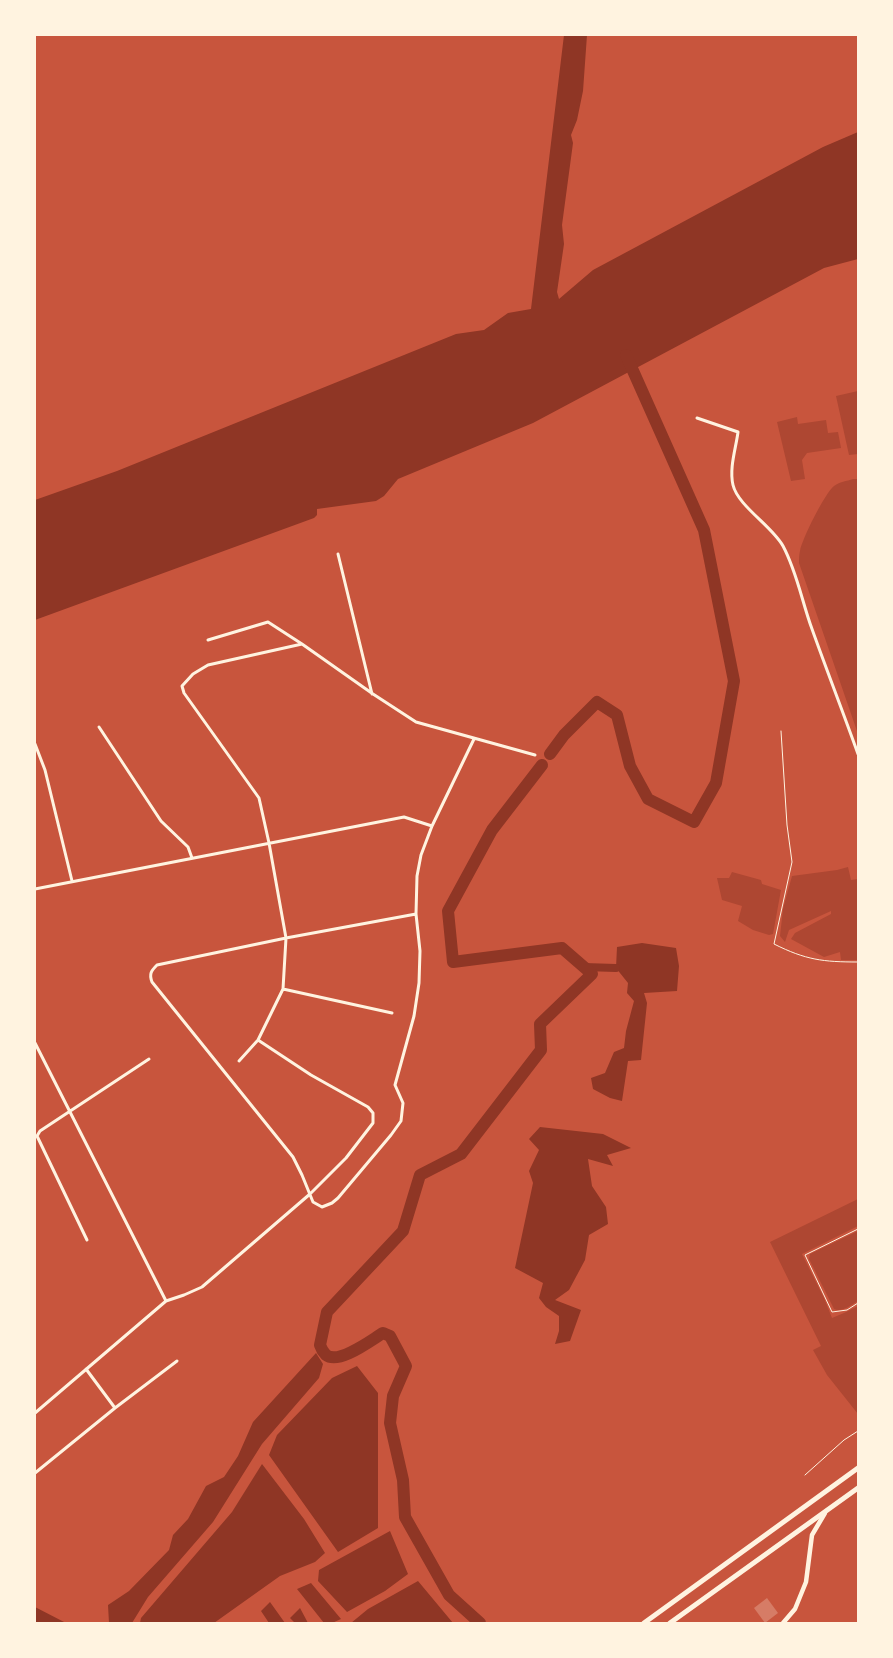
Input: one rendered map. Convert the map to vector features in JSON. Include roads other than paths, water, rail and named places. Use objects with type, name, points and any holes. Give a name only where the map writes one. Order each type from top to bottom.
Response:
[{"type":"highway","points":[[644,1623],[858,1468]]},
{"type":"highway","points":[[670,1623],[858,1488]]},
{"type":"main road","points":[[783,1623],[795,1609],[806,1582],[812,1535],[827,1510]]},
{"type":"street","points":[[697,418],[738,432],[732,471],[735,490],[740,498],[772,532],[786,552],[858,754]]},
{"type":"street","points":[[338,554],[372,694]]},
{"type":"street","points":[[208,640],[268,622],[416,722],[535,756]]},
{"type":"street","points":[[239,1061],[258,1040],[283,989],[286,938],[259,798],[184,693],[182,686],[193,674],[208,664],[302,644]]},
{"type":"street","points":[[99,727],[161,821],[188,847],[192,858]]},
{"type":"street","points":[[416,914],[286,938],[157,965],[151,971],[150,977],[152,982],[293,1157],[313,1202],[322,1207],[332,1203],[391,1136],[401,1121],[403,1103],[395,1086],[414,1016],[419,983],[420,951],[416,914],[417,876],[421,855],[432,826],[474,738]]},
{"type":"street","points":[[35,744],[45,770],[72,881]]},
{"type":"street","points":[[35,889],[404,817],[432,826]]},
{"type":"street","points":[[283,989],[392,1013]]},
{"type":"street","points":[[35,1412],[166,1301],[202,1287],[310,1194],[346,1158],[374,1123],[372,1113],[368,1107],[311,1075],[258,1040]]},
{"type":"street","points":[[35,1043],[166,1301]]},
{"type":"street","points":[[87,1240],[37,1136],[40,1131],[70,1113],[149,1059]]},
{"type":"street","points":[[35,1473],[177,1361]]},
{"type":"street","points":[[86,1369],[115,1408]]},
{"type":"lane","points":[[781,731],[792,862],[774,944],[798,956],[820,961],[858,962]]},
{"type":"lane","points":[[858,1229],[805,1255],[832,1312],[847,1310],[858,1304]]},
{"type":"lane","points":[[805,1475],[844,1440],[858,1431]]},
{"type":"waterway","points":[[550,754],[564,735],[597,702],[617,715],[630,766],[648,799],[694,822],[716,783],[734,681],[704,530],[626,355]]},
{"type":"waterway","points":[[480,1623],[449,1595],[405,1517],[403,1480],[390,1423],[393,1396],[406,1366],[390,1336],[383,1333],[355,1350],[339,1357],[326,1355],[320,1345],[327,1312],[403,1231],[420,1175],[461,1154],[541,1050],[540,1024],[592,974],[562,948],[453,962],[448,911],[492,830],[542,765]]},
{"type":"waterway","points":[[584,967],[616,968]]}]
